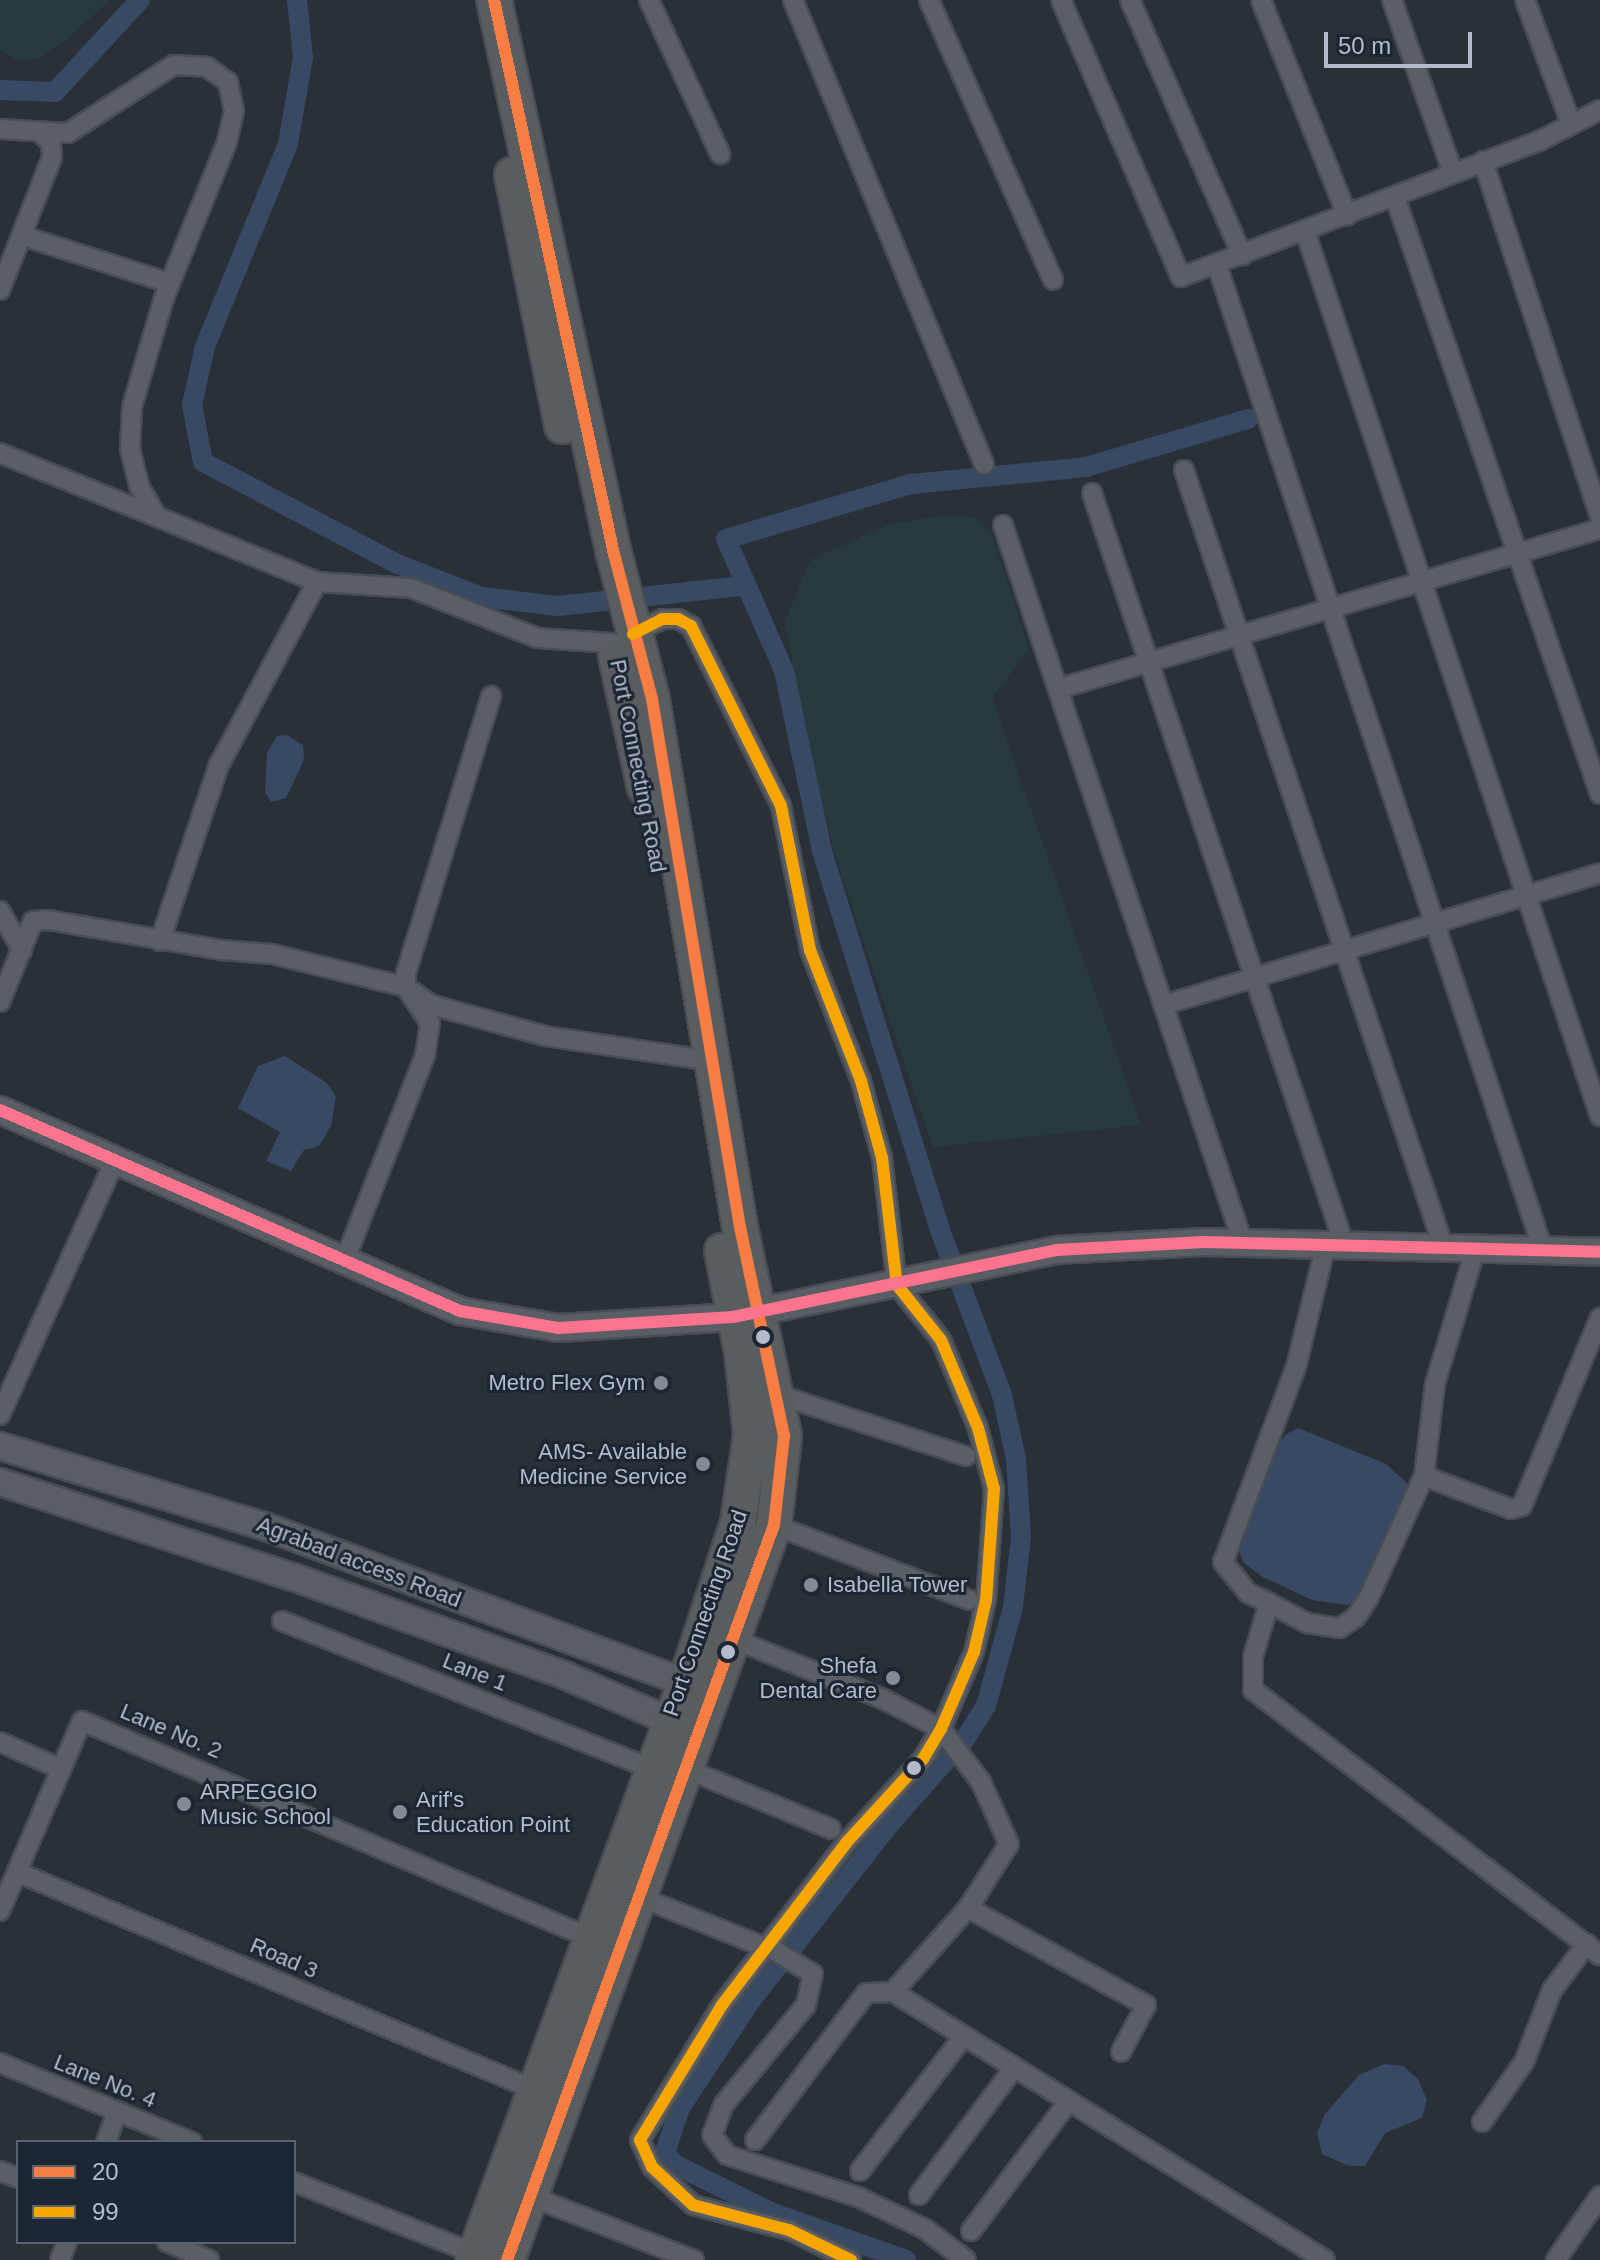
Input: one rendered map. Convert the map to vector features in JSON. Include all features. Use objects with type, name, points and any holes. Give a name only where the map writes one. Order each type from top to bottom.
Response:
[{"type":"highway","name":"Port Connecting Road","points":[[473,0],[622,634],[670,796],[745,1314],[751,1435],[748,1483],[699,1688],[684,1727],[650,1768],[533,2089],[485,2258]]},
{"type":"highway","name":"Port Connecting Road","points":[[494,0],[604,557]]},
{"type":"highway","name":"Port Connecting Road","points":[[622,634],[647,799],[693,1058],[745,1314],[776,1394],[784,1436],[774,1525],[733,1639],[699,1688]]},
{"type":"highway","name":"Port Connecting Road","points":[[485,2258],[532,2197],[684,1768],[684,1727]]},
{"type":"street","points":[[649,0],[720,154]]},
{"type":"street","points":[[793,0],[984,464]]},
{"type":"street","points":[[929,0],[1053,280]]},
{"type":"street","points":[[1061,0],[1181,277],[1395,197],[1600,110]]},
{"type":"street","points":[[1130,0],[1242,255]]},
{"type":"street","points":[[1261,0],[1347,215]]},
{"type":"street","points":[[1392,0],[1453,173]]},
{"type":"street","points":[[1525,0],[1571,124]]},
{"type":"street","points":[[0,129],[42,134],[68,133],[174,65],[207,67],[228,82],[234,111],[227,142],[169,283],[132,407],[130,449],[139,486],[154,512]]},
{"type":"street","points":[[0,290],[52,157],[51,143],[42,134]]},
{"type":"street","points":[[1483,161],[1600,517]]},
{"type":"street","points":[[1395,197],[1600,794]]},
{"type":"street","points":[[1305,231],[1600,1116]]},
{"type":"street","points":[[23,236],[169,283]]},
{"type":"street","points":[[1217,265],[1438,922],[1543,1250]]},
{"type":"street","points":[[0,453],[154,512],[317,582],[411,588],[538,638],[622,634],[662,619],[678,619],[691,626],[781,806],[807,940],[861,1081],[882,1158],[897,1285],[941,1340],[978,1428],[994,1489],[986,1600],[974,1652],[941,1729],[923,1759],[847,1842],[722,2005],[640,2140],[652,2167],[693,2205],[789,2230],[851,2260]]},
{"type":"street","points":[[1184,470],[1443,1246]]},
{"type":"street","points":[[1092,493],[1256,978],[1335,1244],[1291,1381],[1223,1562],[1248,1593],[1324,1628],[1340,1628],[1356,1617],[1424,1476],[1435,1384],[1476,1247]]},
{"type":"street","points":[[1003,525],[1167,1004],[1243,1243]]},
{"type":"street","points":[[1061,688],[1600,529]]},
{"type":"street","points":[[160,941],[219,765],[317,582]]},
{"type":"street","points":[[346,1257],[425,1055],[430,1023],[406,987],[450,822],[491,696]]},
{"type":"street","points":[[1167,1004],[1600,873]]},
{"type":"street","points":[[0,911],[22,950]]},
{"type":"street","points":[[2,990],[33,921],[48,920],[160,941],[272,954],[406,987],[432,1005],[545,1036],[693,1058]]},
{"type":"street","points":[[0,1110],[114,1162],[346,1257],[437,1302],[502,1321],[558,1328],[681,1322],[745,1314],[897,1285],[993,1261],[1069,1249],[1243,1243],[1600,1252]]},
{"type":"street","points":[[0,1415],[114,1162]]},
{"type":"street","points":[[1424,1476],[1511,1509],[1522,1506],[1600,1318]]},
{"type":"street","points":[[776,1394],[966,1456]]},
{"type":"street","name":"Agrabad access Road","points":[[0,1446],[264,1526],[699,1688]]},
{"type":"street","name":"Agrabad access Road","points":[[0,1482],[296,1578],[566,1676],[684,1727]]},
{"type":"street","points":[[774,1525],[969,1600]]},
{"type":"street","points":[[1269,1603],[1251,1667],[1253,1690],[1594,1950],[1552,1990],[1524,2062],[1482,2122]]},
{"type":"street","name":"Lane 1","points":[[282,1621],[650,1768]]},
{"type":"street","points":[[733,1639],[941,1729],[981,1782],[1009,1844],[968,1908],[893,1992]]},
{"type":"street","name":"Lane No. 2","points":[[61,1769],[79,1723],[87,1721],[588,1937]]},
{"type":"street","points":[[0,1742],[61,1769],[0,1911]]},
{"type":"street","points":[[684,1768],[831,1829]]},
{"type":"street","name":"Road 3","points":[[17,1872],[533,2089]]},
{"type":"street","points":[[637,1896],[777,1952],[813,1974],[806,2005],[747,2071],[724,2104],[712,2135],[727,2155],[858,2197],[925,2229],[966,2260]]},
{"type":"street","points":[[968,1908],[1146,2005],[1121,2052]]},
{"type":"street","points":[[755,2140],[866,1993],[893,1992],[1325,2260]]},
{"type":"street","points":[[860,2171],[964,2036]]},
{"type":"street","name":"Lane No. 4","points":[[0,2063],[187,2140]]},
{"type":"street","points":[[919,2195],[1014,2068]]},
{"type":"street","points":[[971,2231],[1069,2101]]},
{"type":"street","points":[[107,2140],[117,2112]]},
{"type":"street","points":[[296,2183],[485,2258]]},
{"type":"street","points":[[1556,2260],[1600,2196]]},
{"type":"street","points":[[532,2197],[694,2260]]},
{"type":"street","points":[[172,2244],[209,2260]]},
{"type":"green space","points":[[0,0],[110,0],[65,41],[36,59],[18,61],[0,50]]},
{"type":"green space","points":[[941,516],[974,517],[993,536],[1029,649],[992,698],[1141,1125],[933,1147],[838,865],[812,768],[785,622],[810,560],[889,524]]},
{"type":"water","points":[[287,735],[303,745],[304,760],[286,798],[271,802],[265,792],[267,753],[277,736]]},
{"type":"water","points":[[285,1056],[327,1083],[336,1097],[331,1126],[319,1146],[304,1150],[291,1171],[266,1161],[280,1132],[238,1108],[258,1066]]},
{"type":"water","points":[[1298,1428],[1386,1464],[1408,1484],[1359,1598],[1348,1605],[1312,1600],[1261,1576],[1243,1562],[1238,1547],[1272,1456],[1285,1435]]},
{"type":"water","points":[[1384,2064],[1403,2066],[1418,2079],[1427,2100],[1422,2118],[1385,2133],[1365,2166],[1349,2166],[1322,2154],[1317,2133],[1325,2114],[1359,2075]]},
{"type":"waterway","points":[[0,90],[55,92],[140,0]]},
{"type":"waterway","points":[[297,0],[303,57],[288,144],[205,346],[192,405],[203,462],[395,563],[481,597],[558,606],[743,586]]},
{"type":"waterway","points":[[906,2260],[773,2213],[674,2164],[665,2152],[680,2108],[752,1999],[893,1820],[965,1739],[986,1706],[1013,1607],[1021,1537],[1016,1459],[1002,1395],[940,1230],[822,851],[784,671],[726,539],[911,484],[1086,467],[1248,419]]},
{"type":"transit line","name":"20","points":[[494,0],[614,554],[652,699],[740,1227],[784,1436],[774,1525],[507,2260]]},
{"type":"transit line","name":"99","points":[[633,634],[662,619],[678,619],[691,626],[781,806],[810,950],[861,1081],[882,1158],[897,1285],[941,1340],[978,1428],[994,1489],[986,1600],[974,1652],[941,1729],[923,1759],[847,1842],[722,2005],[640,2140],[652,2167],[693,2205],[789,2230],[851,2260]]},
{"type":"transit line","points":[[0,1110],[460,1311],[558,1328],[733,1317],[1056,1250],[1204,1242],[1600,1252]]},
{"type":"place","name":"Metro Flex Gym","points":[[661,1383]]},
{"type":"place","name":"AMS- Available Medicine Service","points":[[703,1464]]},
{"type":"place","name":"Isabella Tower","points":[[811,1585]]},
{"type":"place","name":"Shefa Dental Care","points":[[893,1678]]},
{"type":"place","name":"ARPEGGIO Music School","points":[[184,1804]]},
{"type":"place","name":"Arif's Education Point","points":[[400,1812]]}]
